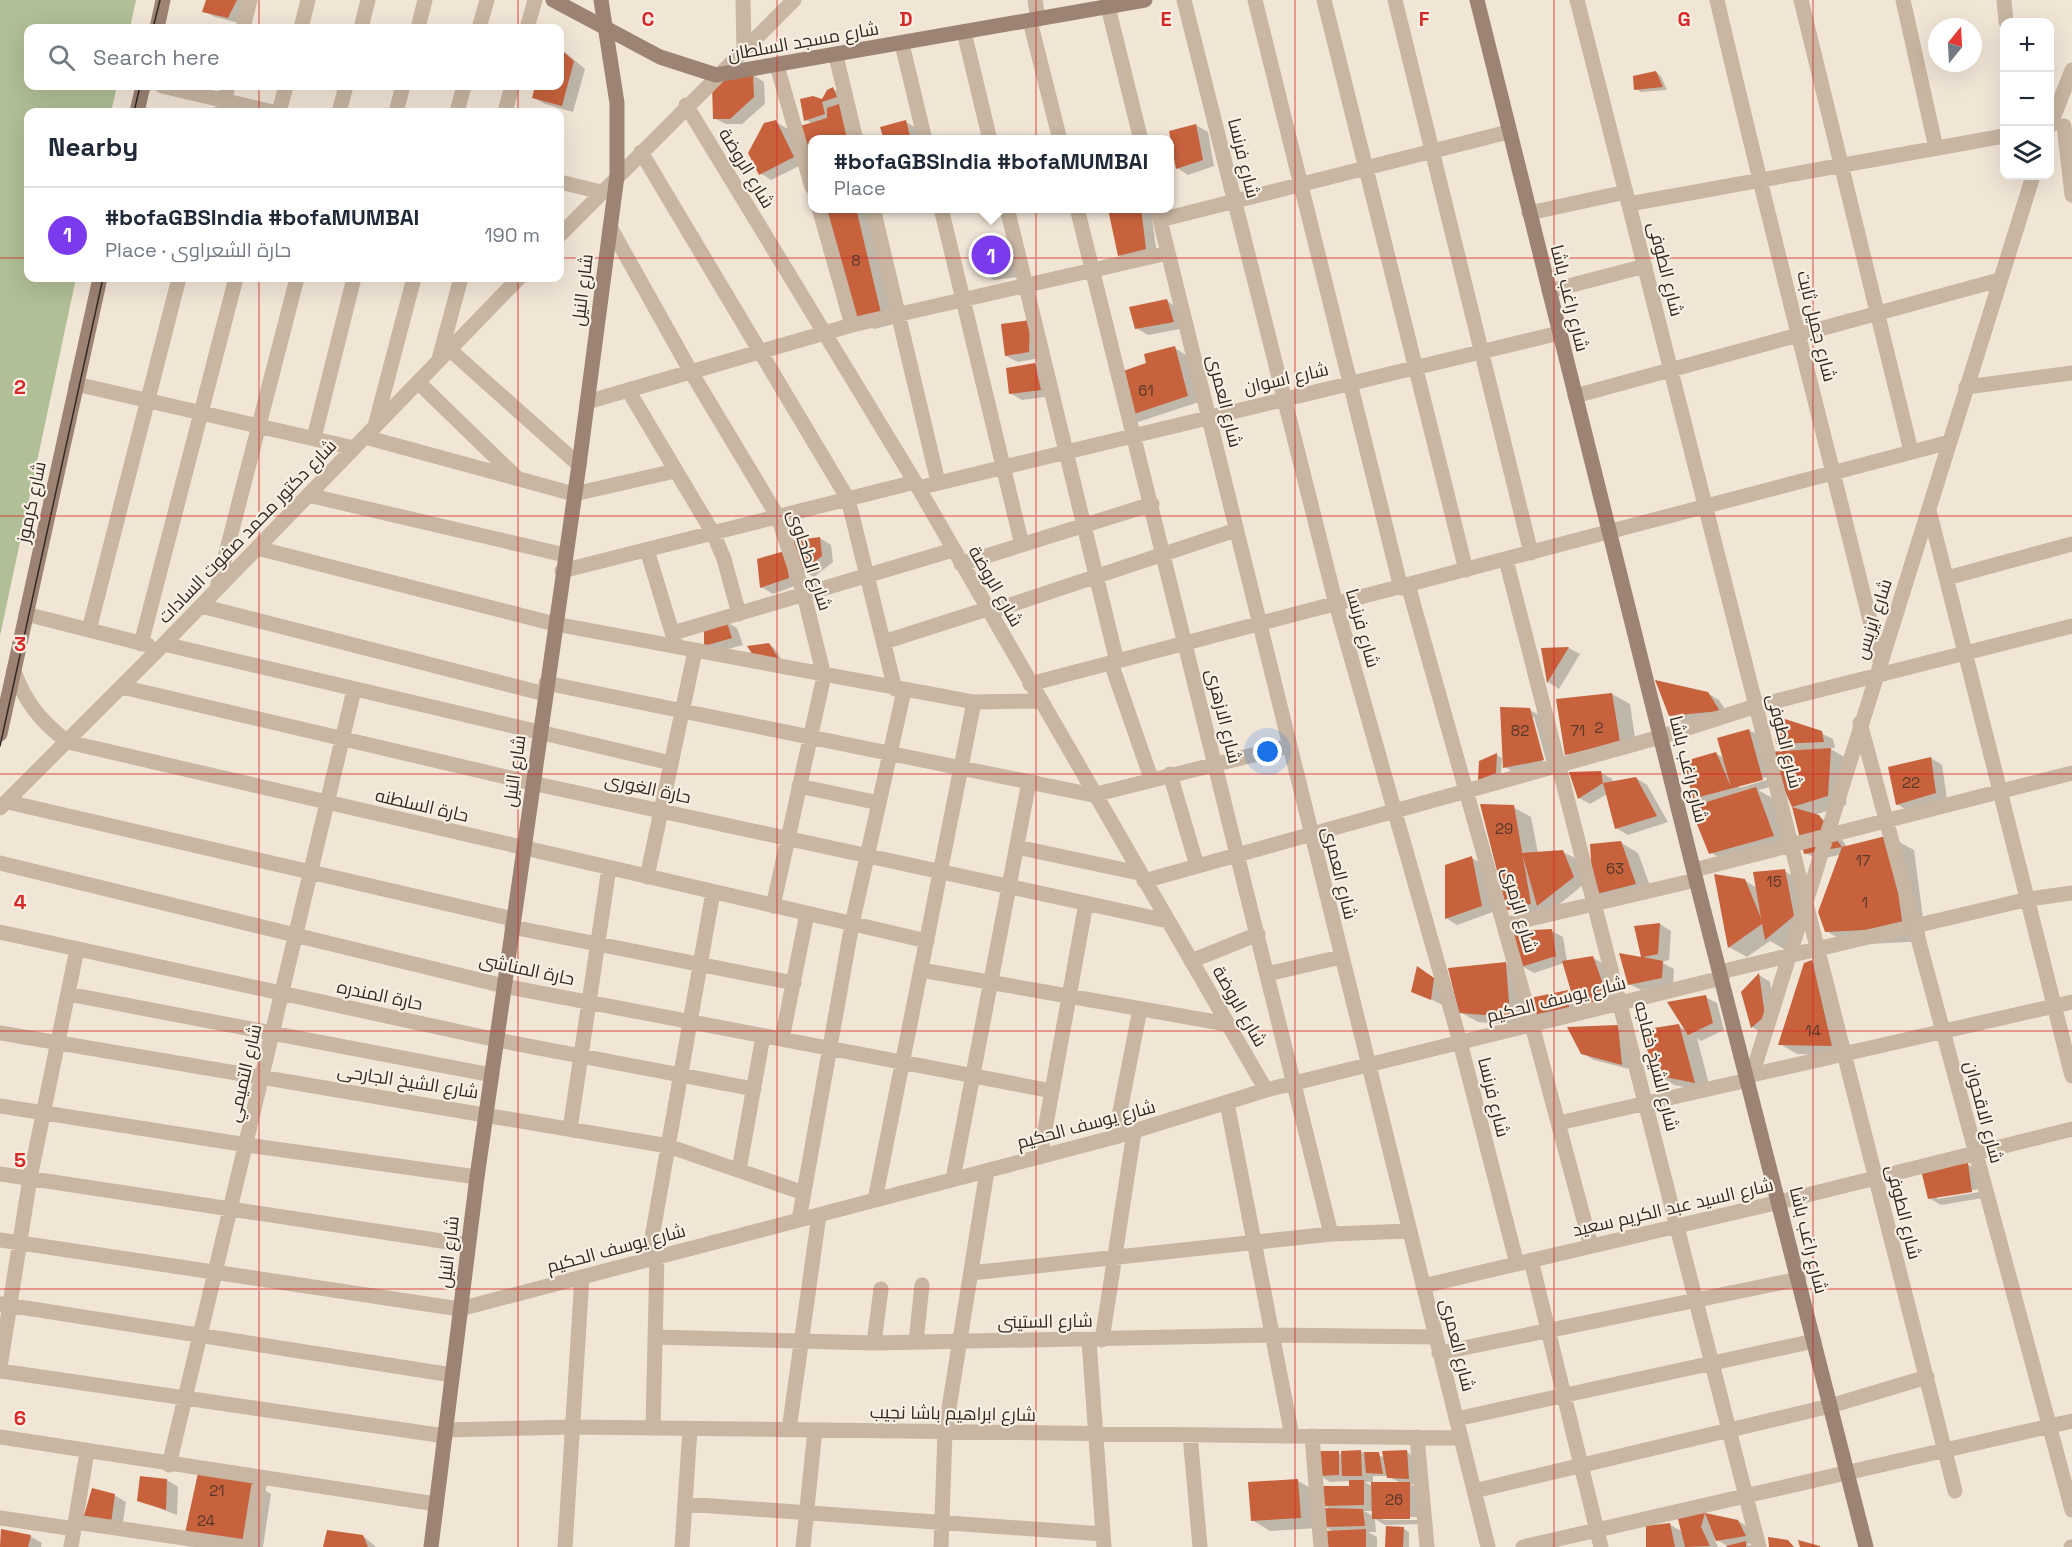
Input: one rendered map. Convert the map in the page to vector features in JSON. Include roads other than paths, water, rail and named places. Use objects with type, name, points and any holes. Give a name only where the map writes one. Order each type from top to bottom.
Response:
[{"type":"street","points":[[158,24],[163,0]]},
{"type":"street","points":[[244,24],[250,0]]},
{"type":"street","points":[[302,24],[308,0]]},
{"type":"street","points":[[362,24],[368,0]]},
{"type":"street","points":[[419,24],[425,0]]},
{"type":"street","points":[[480,24],[487,0]]},
{"type":"street","points":[[528,24],[535,0]]},
{"type":"street","points":[[553,0],[660,57],[716,75]]},
{"type":"street","name":"شارع النيل","points":[[431,1547],[477,1177],[579,465],[617,176],[617,103],[601,0]]},
{"type":"street","points":[[743,0],[744,48]]},
{"type":"street","points":[[564,231],[686,105],[794,0]]},
{"type":"street","points":[[1035,0],[1034,20],[1059,135]]},
{"type":"street","name":"شارع مسجد السلطان","points":[[716,75],[836,56],[1145,0]]},
{"type":"street","name":"شارع فرنسا","points":[[1184,0],[1336,604],[1524,1262],[1548,1330],[1601,1547]]},
{"type":"street","name":"شارع الزمرى","points":[[1255,0],[1350,383],[1405,586],[1532,1025],[1591,1246]]},
{"type":"street","points":[[1324,0],[1467,570]]},
{"type":"street","points":[[1395,0],[1532,553]]},
{"type":"street","name":"شارع راغب باشا","points":[[1477,0],[1660,737],[1749,1077],[1866,1547]]},
{"type":"street","name":"شارع الطوفى","points":[[1577,0],[1955,1491]]},
{"type":"street","name":"شارع جميل ثابت","points":[[1717,0],[1758,180],[1800,334],[1877,668]]},
{"type":"street","points":[[1801,0],[1911,451]]},
{"type":"street","points":[[1903,0],[1936,148]]},
{"type":"street","points":[[2004,0],[2006,18]]},
{"type":"street","points":[[1108,7],[1140,135]]},
{"type":"street","points":[[964,33],[989,135]]},
{"type":"street","points":[[902,44],[924,135]]},
{"type":"street","points":[[836,56],[855,135]]},
{"type":"street","points":[[777,66],[808,170]]},
{"type":"street","points":[[2072,70],[2059,126],[2072,195]]},
{"type":"street","points":[[138,108],[142,90]]},
{"type":"street","points":[[174,90],[223,107],[227,90]]},
{"type":"street","points":[[280,108],[285,90]]},
{"type":"street","points":[[340,108],[345,90]]},
{"type":"street","points":[[397,108],[402,90]]},
{"type":"street","points":[[458,108],[463,90]]},
{"type":"street","points":[[506,108],[511,90]]},
{"type":"street","name":"شارع الروضة","points":[[686,105],[916,485],[1266,1090]]},
{"type":"street","points":[[1174,211],[1234,201],[1508,132]]},
{"type":"street","points":[[1529,213],[1758,180],[2000,137]]},
{"type":"street","points":[[641,152],[848,499],[884,642],[899,690],[890,753],[852,924],[798,1220]]},
{"type":"street","name":"شارع ايزيس","points":[[1749,1077],[1828,837],[1877,668],[1929,510],[2032,180]]},
{"type":"street","points":[[564,183],[601,192]]},
{"type":"street","points":[[820,213],[852,325]]},
{"type":"street","points":[[874,213],[938,482]]},
{"type":"street","points":[[942,213],[1022,545]]},
{"type":"street","points":[[1008,213],[1084,525],[1114,662],[1151,778]]},
{"type":"street","name":"شارع الازهرى","points":[[1078,213],[1331,1234]]},
{"type":"street","name":"شارع العمرى","points":[[1159,214],[1488,1547]]},
{"type":"street","name":"شارع الطحاوى","points":[[610,227],[691,372],[778,517],[804,595],[824,676],[773,906]]},
{"type":"street","points":[[587,402],[852,325],[1168,253]]},
{"type":"street","points":[[1549,291],[1645,266]]},
{"type":"street","points":[[1575,396],[1999,280]]},
{"type":"street","name":"شارع كرموز","points":[[0,734],[99,282]]},
{"type":"street","points":[[89,630],[178,282]]},
{"type":"street","points":[[141,644],[235,282]]},
{"type":"street","points":[[217,589],[296,282]]},
{"type":"street","points":[[314,438],[353,282]]},
{"type":"street","points":[[365,437],[413,282]]},
{"type":"street","points":[[438,361],[459,282]]},
{"type":"street","name":"شارع دكتور محمد صفوت السادات","points":[[4,805],[122,687],[515,282]]},
{"type":"street","name":"شارع اسوان","points":[[562,572],[848,499],[1004,467],[1559,333]]},
{"type":"street","points":[[449,349],[579,465]]},
{"type":"street","points":[[1966,387],[2072,373]]},
{"type":"street","points":[[418,382],[517,479]]},
{"type":"street","points":[[76,384],[314,438],[365,437],[574,494],[675,471]]},
{"type":"street","points":[[628,390],[713,533],[724,559],[739,614]]},
{"type":"street","points":[[1030,684],[1950,442]]},
{"type":"street","points":[[308,495],[565,555]]},
{"type":"street","points":[[675,640],[739,614],[868,575],[1022,545],[1152,504]]},
{"type":"street","points":[[1929,510],[2072,1076]]},
{"type":"street","points":[[884,642],[1096,577],[1236,530]]},
{"type":"street","points":[[1947,578],[2072,544]]},
{"type":"street","points":[[257,548],[555,624],[675,640],[695,651],[974,702],[1040,701]]},
{"type":"street","points":[[646,550],[675,640]]},
{"type":"street","name":"شارع الشيخ خفاجه","points":[[1506,560],[1759,1547]]},
{"type":"street","points":[[201,606],[546,688],[682,711],[1094,795],[1151,778],[1289,746]]},
{"type":"street","points":[[26,614],[141,644],[162,646],[671,763]]},
{"type":"street","points":[[1017,847],[1142,877],[1197,867],[1660,737],[1877,668],[1965,653],[2072,626]]},
{"type":"street","points":[[647,877],[695,651]]},
{"type":"street","name":"حارة السلطنه","points":[[14,671],[22,693],[34,712],[49,729],[68,742],[328,804],[927,940]]},
{"type":"street","name":"حارة الغورى","points":[[122,687],[532,783],[1168,921]]},
{"type":"street","name":"شارع التميمي","points":[[169,1465],[354,690]]},
{"type":"street","points":[[875,1200],[974,702]]},
{"type":"street","name":"شارع الاقحوان","points":[[1860,723],[2072,1510]]},
{"type":"street","points":[[1504,925],[1595,903],[1792,846],[2072,773]]},
{"type":"street","points":[[1170,774],[1197,867]]},
{"type":"street","points":[[953,1179],[1029,782]]},
{"type":"street","points":[[799,786],[879,803]]},
{"type":"street","points":[[4,805],[311,873],[598,944],[794,983]]},
{"type":"street","name":"حارة المناشى","points":[[0,863],[504,986],[1052,1091]]},
{"type":"street","points":[[570,1129],[609,868]]},
{"type":"street","points":[[653,1428],[655,1337],[652,1259],[668,1146],[713,892]]},
{"type":"street","name":"شارع يوسف الحكيم","points":[[460,1309],[1134,1132],[1266,1090],[1621,1003],[1790,954],[2029,899],[2072,893]]},
{"type":"street","points":[[1040,1157],[1086,903]]},
{"type":"street","points":[[782,1039],[807,914]]},
{"type":"street","name":"حارة المندره","points":[[0,932],[497,1040],[754,1089]]},
{"type":"street","points":[[1191,961],[1258,934]]},
{"type":"street","points":[[0,1369],[5,1305],[20,1243],[30,1178],[77,949]]},
{"type":"street","points":[[1268,974],[1341,957]]},
{"type":"street","points":[[921,970],[1227,1024]]},
{"type":"street","points":[[68,994],[492,1075]]},
{"type":"street","points":[[1559,1123],[1844,1053],[2072,1002]]},
{"type":"street","points":[[1115,1137],[1140,1009]]},
{"type":"street","name":"شارع الشيخ الجارحى","points":[[0,1033],[668,1146],[804,1193]]},
{"type":"street","points":[[739,1170],[763,1035]]},
{"type":"street","points":[[1227,1102],[1292,1436]]},
{"type":"street","points":[[0,1106],[247,1145],[477,1177]]},
{"type":"street","name":"شارع السيد عبد الكريم سعيد","points":[[1423,1286],[1779,1202],[1875,1176],[2072,1129]]},
{"type":"street","points":[[685,1504],[942,1523],[1104,1540],[1096,1434],[1096,1340],[1115,1257],[1134,1132]]},
{"type":"street","points":[[941,1547],[945,1433],[987,1171]]},
{"type":"street","points":[[0,1174],[468,1245]]},
{"type":"street","points":[[789,1430],[819,1215]]},
{"type":"street","points":[[971,1273],[1331,1234],[1409,1231]]},
{"type":"street","points":[[0,1240],[460,1309]]},
{"type":"street","points":[[565,1547],[582,1277]]},
{"type":"street","name":"شارع الستينى","points":[[655,1337],[874,1343],[1273,1335],[1437,1345],[1548,1330],[1799,1279]]},
{"type":"street","points":[[916,1342],[922,1285]]},
{"type":"street","points":[[874,1343],[881,1289]]},
{"type":"street","points":[[5,1305],[452,1375]]},
{"type":"street","points":[[1456,1419],[1814,1341]]},
{"type":"street","name":"شارع ابراهيم باشا نجيب","points":[[0,1369],[184,1398],[445,1433],[573,1427],[1460,1438]]},
{"type":"street","points":[[1474,1491],[1830,1406],[1927,1377]]},
{"type":"street","points":[[1523,1547],[2072,1421]]},
{"type":"street","points":[[682,1547],[690,1429]]},
{"type":"street","points":[[803,1547],[816,1430]]},
{"type":"street","points":[[1190,1435],[1200,1547]]},
{"type":"street","points":[[1312,1436],[1321,1547]]},
{"type":"street","points":[[0,1437],[169,1465],[436,1504]]},
{"type":"street","points":[[1417,1437],[1427,1547]]},
{"type":"street","points":[[71,1547],[87,1452]]},
{"type":"street","points":[[0,1518],[68,1528],[82,1523],[247,1547],[260,1478]]},
{"type":"tram line","points":[[154,24],[160,0]]},
{"type":"tram line","points":[[135,108],[139,90]]},
{"type":"tram line","points":[[0,746],[102,282]]},
{"type":"place","name":"#bofaGBSIndia #bofaMUMBAI","points":[[991,255]]}]
